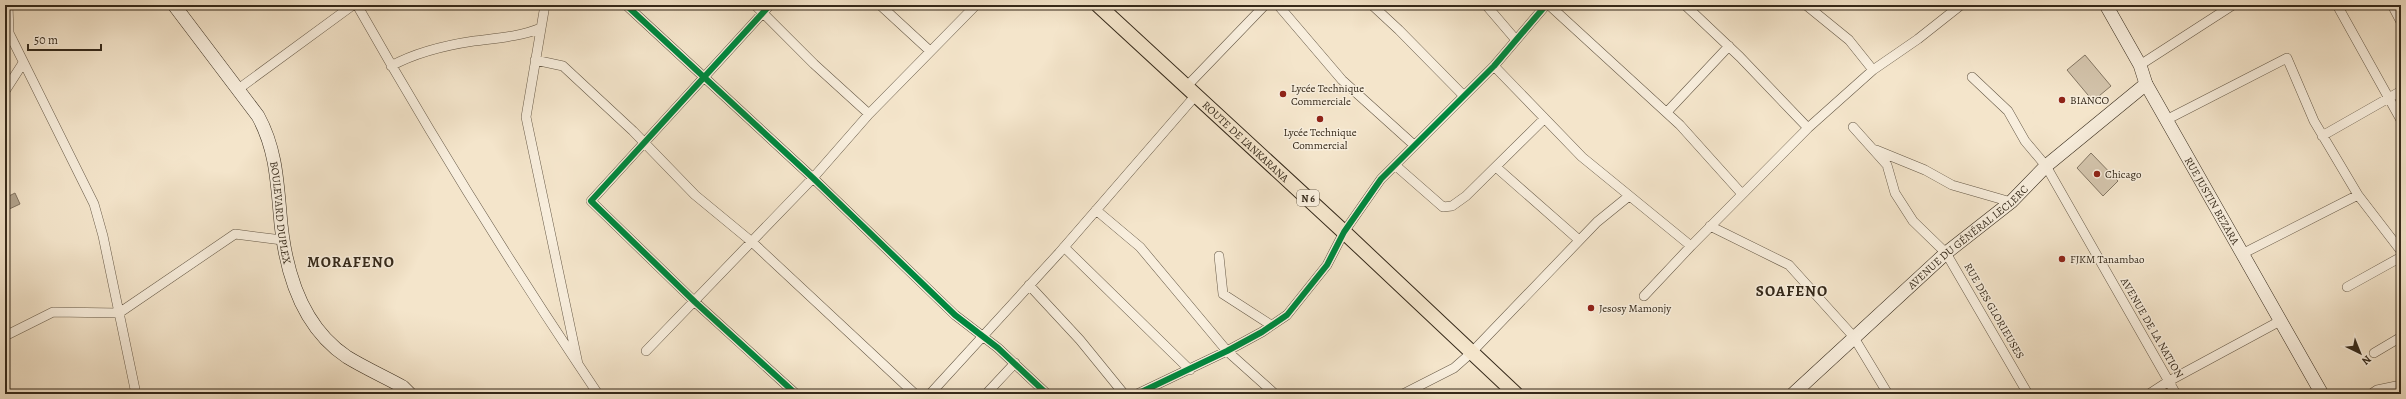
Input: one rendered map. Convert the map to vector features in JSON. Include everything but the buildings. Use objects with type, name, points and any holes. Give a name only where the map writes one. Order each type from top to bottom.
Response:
[{"type":"main road","name":"BOULEVARD DUPLEX","points":[[174,5],[258,116],[268,134],[276,162],[282,240],[292,282],[305,311],[326,338],[346,356],[403,387],[410,394]]},
{"type":"main road","name":"ROUTE DE L'ANKARANA","points":[[1098,5],[1192,90],[1516,394]]},
{"type":"main road","name":"RUE JUSTIN BEZARA","points":[[2106,5],[2140,65],[2146,84],[2322,394]]},
{"type":"main road","name":"AVENUE DU GÉNÉRAL LECLERC","points":[[1793,394],[1854,336],[1946,253],[2010,202],[2046,166],[2146,84]]},
{"type":"street","points":[[8,5],[9,33],[94,204],[103,236],[136,394]]},
{"type":"street","points":[[237,90],[353,5]]},
{"type":"street","points":[[356,5],[391,66],[536,299],[598,394]]},
{"type":"street","points":[[545,5],[526,117],[578,364]]},
{"type":"street","points":[[626,5],[813,178],[955,315],[1015,363],[1046,394]]},
{"type":"street","points":[[755,5],[814,64],[869,114]]},
{"type":"street","points":[[770,5],[643,142],[591,201],[695,302],[796,394]]},
{"type":"street","points":[[880,5],[930,51]]},
{"type":"street","points":[[646,351],[695,302],[813,178],[869,114],[976,5]]},
{"type":"street","points":[[930,394],[1096,210],[1192,90],[1265,5]]},
{"type":"street","points":[[1278,5],[1342,80],[1414,145]]},
{"type":"street","points":[[1372,5],[1399,30],[1463,95]]},
{"type":"street","points":[[1486,5],[1516,40]]},
{"type":"street","points":[[1137,394],[1227,351],[1287,314],[1327,266],[1344,232],[1382,179],[1463,95],[1494,66],[1546,5]]},
{"type":"street","points":[[1549,5],[1667,112],[1742,194]]},
{"type":"street","points":[[1806,5],[1848,40],[1873,70]]},
{"type":"street","points":[[1644,296],[1710,226],[1808,128],[1873,70],[1918,39],[1961,5]]},
{"type":"street","points":[[2140,65],[2233,5]]},
{"type":"street","points":[[2337,5],[2401,120]]},
{"type":"street","points":[[2392,5],[2401,22]]},
{"type":"street","points":[[1688,6],[1808,128]]},
{"type":"street","points":[[391,66],[402,60],[448,46],[529,33],[541,28]]},
{"type":"street","points":[[1667,112],[1729,46]]},
{"type":"street","points":[[2166,120],[2287,58],[2322,136],[2358,195],[2401,251]]},
{"type":"street","points":[[535,60],[563,66],[643,142],[695,195],[752,242],[915,394]]},
{"type":"street","points":[[5,91],[23,63]]},
{"type":"street","points":[[1494,66],[1582,157],[1691,246]]},
{"type":"street","name":"AVENUE DE LA NATION","points":[[1972,77],[2008,111],[2024,141],[2046,166],[2176,394]]},
{"type":"street","points":[[2322,136],[2401,91]]},
{"type":"street","points":[[1395,165],[1442,207],[1452,206],[1466,196],[1544,119]]},
{"type":"street","name":"RUE DES GLORIEUSES","points":[[1853,127],[1874,149],[1886,165],[1895,193],[1913,221],[1946,253],[2028,394]]},
{"type":"street","points":[[1874,149],[1952,185],[2010,202]]},
{"type":"street","points":[[1496,166],[1579,240]]},
{"type":"street","points":[[2242,254],[2358,195]]},
{"type":"street","points":[[1404,394],[1454,368],[1471,353],[1579,240],[1629,196]]},
{"type":"street","points":[[1096,210],[1140,248],[1227,351],[1275,394]]},
{"type":"street","points":[[1710,226],[1789,265],[1854,336],[1888,394]]},
{"type":"street","points":[[5,336],[53,312],[119,313],[235,234],[282,240]]},
{"type":"street","points":[[1064,247],[1190,370]]},
{"type":"street","points":[[1219,256],[1223,294],[1271,325]]},
{"type":"street","points":[[2347,288],[2401,257]]},
{"type":"street","points":[[1029,285],[1080,340],[1124,394]]},
{"type":"street","points":[[2149,394],[2169,381],[2280,321]]},
{"type":"street","points":[[2374,352],[2401,337]]},
{"type":"street","points":[[986,394],[1015,363]]},
{"type":"street","points":[[2371,394],[2377,390],[2401,385]]},
{"type":"shaded area","points":[[2085,55],[2111,86],[2093,101],[2067,70]]},
{"type":"shaded area","name":"Chicago","points":[[2091,153],[2118,181],[2103,196],[2077,168]]},
{"type":"shaded area","points":[[15,193],[20,204],[5,211],[5,198]]},
{"type":"cycle path","points":[[626,5],[813,178],[955,315],[998,348],[1047,394]]},
{"type":"cycle path","points":[[770,5],[591,201],[695,302],[796,394]]},
{"type":"cycle path","points":[[1137,394],[1227,351],[1262,332],[1287,315],[1327,265],[1344,232],[1381,179],[1494,66],[1546,5]]},
{"type":"place","name":"Lycée Technique Commerciale","points":[[1283,94]]},
{"type":"place","name":"BIANCO","points":[[2062,100]]},
{"type":"place","name":"Lycée Technique Commercial","points":[[1320,119]]},
{"type":"place","name":"Chicago","points":[[2097,174]]},
{"type":"place","name":"FJKM Tanambao","points":[[2062,259]]},
{"type":"place","name":"Jesosy Mamonjy","points":[[1591,308]]},
{"type":"district","name":"MORAFENO","points":[[351,262]]},
{"type":"district","name":"SOAFENO","points":[[1792,291]]}]
